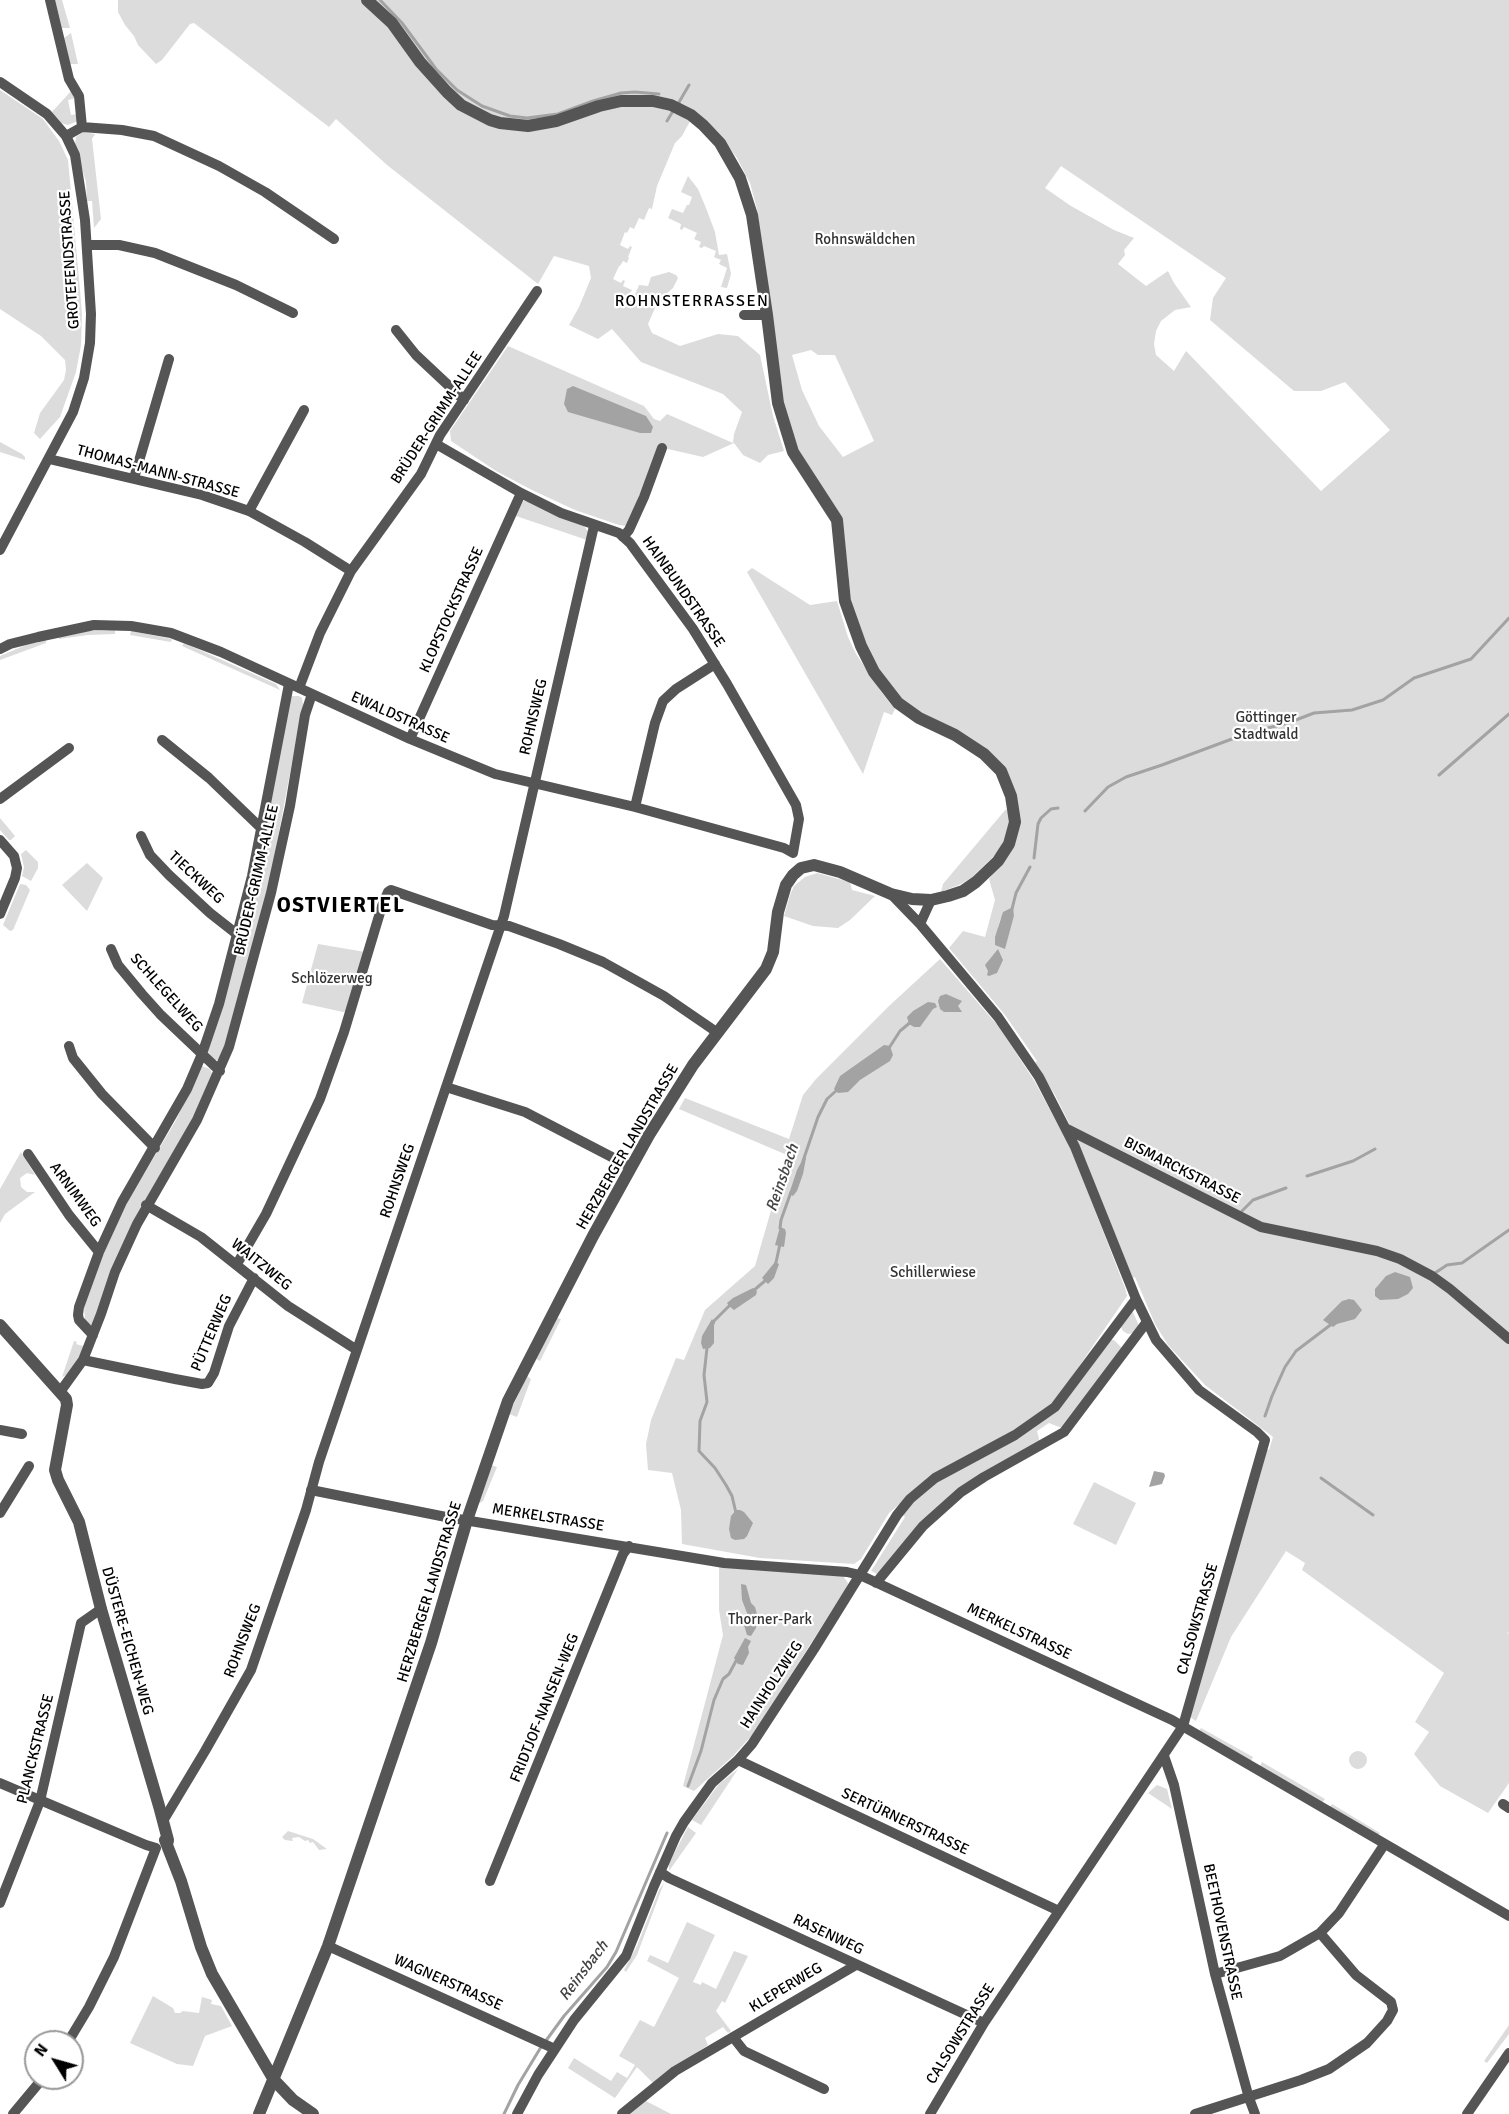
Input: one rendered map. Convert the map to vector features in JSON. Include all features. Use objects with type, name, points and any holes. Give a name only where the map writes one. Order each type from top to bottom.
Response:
[{"type":"street","points":[[50,0],[69,79],[79,96],[82,127]]},
{"type":"street","points":[[367,0],[392,23],[420,62],[447,92],[461,105],[490,120],[528,126],[556,121],[621,101],[653,101],[671,105],[697,119],[720,143],[733,163],[742,184],[755,232],[778,402],[793,452],[837,520],[845,601],[861,646],[874,672],[898,703],[919,718],[955,735],[984,754],[1001,771],[1011,796],[1015,822],[1009,844],[998,861],[976,882],[963,891],[932,900],[912,899],[891,894],[856,878],[823,867],[808,865],[801,868],[793,853]]},
{"type":"street","points":[[0,82],[47,114],[66,136],[82,127],[122,129],[154,136],[219,166],[265,192],[334,239]]},
{"type":"street","name":"GROTEFENDSTRASSE","points":[[0,550],[73,412],[84,378],[90,343],[91,314],[85,220],[75,155],[66,136]]},
{"type":"street","points":[[87,245],[119,245],[155,253],[236,285],[293,313]]},
{"type":"street","name":"BRÜDER-GRIMM-ALLEE","points":[[93,1335],[80,1320],[79,1308],[99,1252],[124,1200],[187,1089],[202,1054],[238,935],[294,686],[351,571],[421,474],[436,444],[537,291]]},
{"type":"street","points":[[744,315],[767,315]]},
{"type":"street","points":[[396,330],[416,355],[464,400]]},
{"type":"street","points":[[134,478],[169,359]]},
{"type":"street","points":[[249,511],[304,410]]},
{"type":"street","name":"HAINBUNDSTRASSE","points":[[436,444],[521,493],[561,513],[619,533],[624,537],[671,597],[715,664],[796,805],[800,819],[793,853]]},
{"type":"street","points":[[624,537],[644,497],[662,448]]},
{"type":"street","name":"THOMAS-MANN-STRASSE","points":[[49,459],[202,495],[249,511],[351,571]]},
{"type":"street","name":"KLOPSTOCKSTRASSE","points":[[410,739],[521,493]]},
{"type":"street","name":"ROHNSWEG","points":[[162,1821],[205,1752],[251,1670],[306,1510],[310,1490],[500,926],[594,526]]},
{"type":"street","name":"EWALDSTRASSE","points":[[0,649],[38,636],[94,625],[131,626],[171,633],[410,739],[495,774],[635,807],[784,848],[793,853]]},
{"type":"street","points":[[635,807],[655,723],[663,701],[676,689],[715,664]]},
{"type":"street","name":"BRÜDER-GRIMM-ALLEE","points":[[60,1392],[83,1360],[115,1272],[146,1205],[197,1120],[229,1047],[271,893],[290,806],[305,716],[312,694]]},
{"type":"street","points":[[162,740],[209,778],[262,829]]},
{"type":"street","points":[[0,799],[69,748]]},
{"type":"street","name":"TIECKWEG","points":[[141,836],[150,855],[169,875],[238,935]]},
{"type":"street","points":[[0,840],[14,856],[17,868],[0,914]]},
{"type":"street","name":"HERZBERGER LANDSTRASSE","points":[[259,2114],[328,1946],[428,1653],[467,1520],[502,1415],[593,1236],[631,1167],[671,1100],[766,969],[773,952],[778,912],[784,893],[793,875],[801,868]]},
{"type":"street","points":[[237,1264],[266,1214],[320,1099],[344,1032],[382,906],[391,890],[492,925],[509,926],[603,963],[664,996],[718,1034]]},
{"type":"street","points":[[891,894],[920,924],[1006,1027],[1039,1077],[1067,1129]]},
{"type":"street","points":[[920,924],[932,900]]},
{"type":"street","name":"SCHLEGELWEG","points":[[111,949],[118,965],[142,994],[202,1054]]},
{"type":"street","points":[[69,1046],[73,1058],[102,1094],[155,1148]]},
{"type":"street","points":[[202,1054],[220,1071]]},
{"type":"street","points":[[446,1087],[525,1112],[631,1167]]},
{"type":"street","name":"CALSOWSTRASSE","points":[[930,2114],[984,2024],[1183,1726],[1265,1440],[1195,1385],[1165,1351],[1146,1323],[1096,1195],[1067,1129]]},
{"type":"street","name":"BISMARCKSTRASSE","points":[[1067,1129],[1262,1227],[1359,1247],[1401,1259],[1450,1289],[1509,1339]]},
{"type":"street","name":"ARNIMWEG","points":[[28,1154],[69,1215],[99,1252]]},
{"type":"street","name":"WAITZWEG","points":[[146,1205],[201,1237],[288,1306],[357,1350]]},
{"type":"street","name":"PÜTTERWEG","points":[[83,1360],[184,1381],[208,1383],[214,1373],[229,1326],[254,1278]]},
{"type":"street","name":"HAINHOLZWEG","points":[[517,2114],[547,2045],[574,2020],[626,1956],[676,1836],[712,1783],[747,1750],[897,1515],[910,1499],[935,1478],[1014,1435],[1055,1407],[1136,1299]]},
{"type":"street","points":[[876,1582],[923,1526],[961,1492],[1064,1432],[1146,1323]]},
{"type":"street","points":[[0,1325],[60,1392]]},
{"type":"street","name":"DÜSTERE-EICHEN-WEG","points":[[60,1392],[66,1399],[67,1405],[55,1463],[56,1473],[79,1522],[101,1609],[162,1821],[162,1847],[212,1974],[274,2080],[293,2100],[314,2114]]},
{"type":"street","points":[[0,1430],[22,1434]]},
{"type":"street","points":[[0,1512],[29,1466]]},
{"type":"street","name":"MERKELSTRASSE","points":[[310,1490],[467,1520],[724,1563],[847,1572],[860,1575],[1183,1726],[1509,1916]]},
{"type":"street","name":"FRIDTJOF-NANSEN-WEG","points":[[490,1881],[623,1554],[629,1546]]},
{"type":"street","name":"PLANCKSTRASSE","points":[[0,1903],[40,1801],[81,1623],[101,1609]]},
{"type":"street","name":"BEETHOVENSTRASSE","points":[[1164,1756],[1174,1785],[1215,1974],[1249,2098],[1256,2114]]},
{"type":"street","name":"SERTÜRNERSTRASSE","points":[[738,1760],[1059,1911]]},
{"type":"street","points":[[0,1783],[146,1845],[162,1847],[114,1957],[90,2007],[76,2030]]},
{"type":"street","points":[[1215,1974],[1280,1956],[1320,1933],[1339,1913],[1384,1845]]},
{"type":"street","name":"RASENWEG","points":[[660,1872],[984,2024]]},
{"type":"street","points":[[1195,2114],[1249,2098],[1329,2069],[1367,2043],[1391,2014],[1391,2002],[1356,1975],[1320,1933]]},
{"type":"street","name":"WAGNERSTRASSE","points":[[328,1946],[547,2045]]},
{"type":"street","name":"KLEPERWEG","points":[[622,2114],[675,2071],[855,1965]]},
{"type":"street","points":[[733,2037],[744,2051],[824,2089]]},
{"type":"street","points":[[1467,2114],[1509,2053]]},
{"type":"street","points":[[13,2114],[33,2090]]},
{"type":"green space","points":[[55,0],[62,0],[70,28],[62,28]]},
{"type":"green space","name":"Göttinger Stadtwald","points":[[118,0],[1509,0],[1509,1633],[1506,1632],[1509,1634],[1509,1783],[1488,1813],[1440,1786],[1414,1754],[1429,1732],[1415,1722],[1444,1673],[1302,1570],[1305,1563],[1286,1551],[1231,1637],[1196,1721],[1190,1717],[1267,1449],[1269,1450],[1273,1437],[1205,1385],[1168,1345],[1155,1324],[1135,1277],[1133,1278],[1071,1127],[1035,1063],[1037,1061],[1005,1015],[949,948],[963,931],[985,937],[995,900],[989,879],[1012,845],[1005,770],[921,716],[900,699],[864,646],[852,609],[843,525],[798,453],[784,402],[757,209],[750,183],[726,143],[695,112],[682,136],[675,143],[657,186],[652,209],[649,208],[644,220],[639,218],[634,229],[630,227],[627,233],[625,232],[620,245],[628,249],[632,247],[627,263],[623,261],[613,279],[621,283],[625,281],[623,286],[632,290],[627,298],[632,302],[639,285],[648,286],[651,277],[669,272],[676,275],[678,278],[673,288],[661,302],[658,301],[648,324],[652,333],[680,346],[718,334],[738,336],[760,355],[773,416],[784,451],[768,455],[760,463],[743,455],[734,443],[703,457],[659,447],[627,526],[619,525],[575,510],[532,490],[496,471],[451,441],[450,431],[508,346],[644,406],[654,419],[660,421],[667,414],[733,443],[742,412],[723,394],[641,362],[612,329],[598,339],[569,325],[591,278],[589,266],[554,256],[538,284],[387,165],[336,119],[329,127],[194,23],[190,24],[162,60],[156,64],[138,45],[118,12]],"holes":[[[1061,166],[1226,278],[1213,298],[1210,320],[1294,391],[1321,391],[1345,382],[1390,430],[1321,491],[1186,351],[1174,371],[1156,355],[1154,344],[1156,331],[1161,321],[1175,310],[1191,307],[1168,271],[1146,286],[1118,264],[1125,255],[1124,250],[1134,238],[1114,230],[1071,206],[1045,188]],[[811,350],[818,355],[835,355],[874,441],[843,457],[819,426],[802,390],[792,355]],[[1012,907],[1014,916],[1005,948],[998,928],[1000,920]]]},
{"type":"green space","points":[[71,33],[78,64],[70,64],[64,38]]},
{"type":"green space","points":[[0,90],[43,119],[59,141],[68,160],[82,315],[81,345],[76,372],[60,417],[40,439],[34,433],[40,413],[64,380],[65,360],[41,336],[0,309]]},
{"type":"green space","points":[[72,90],[76,98],[68,100],[71,115],[78,114],[78,121],[68,125],[61,123],[52,112]]},
{"type":"green space","points":[[83,132],[95,134],[92,139],[101,219],[94,228],[92,201],[87,201],[86,182],[75,144],[76,137]]},
{"type":"green space","points":[[688,176],[698,189],[706,208],[715,232],[719,255],[727,254],[731,274],[727,288],[721,287],[727,268],[719,264],[721,260],[714,257],[716,251],[704,246],[699,247],[701,242],[694,239],[697,233],[684,227],[680,229],[681,224],[668,218],[672,209],[683,213],[689,205],[692,197],[681,192]]},
{"type":"green space","points":[[0,442],[22,454],[25,460],[0,452]]},
{"type":"green space","points":[[526,500],[584,526],[589,533],[587,540],[513,515]]},
{"type":"green space","points":[[752,568],[810,605],[837,601],[856,654],[895,709],[892,715],[884,712],[863,774],[747,572]]},
{"type":"green space","points":[[115,630],[115,634],[59,639],[58,635],[89,631]]},
{"type":"green space","points":[[131,631],[172,639],[171,642],[130,635]]},
{"type":"green space","points":[[46,639],[46,643],[0,660],[0,656]]},
{"type":"green space","points":[[184,643],[276,684],[280,690],[182,646]]},
{"type":"green space","points":[[292,696],[302,698],[303,705],[268,889],[223,1052],[218,1060],[215,1060],[208,1052]]},
{"type":"green space","points":[[1006,809],[1009,814],[1007,835],[997,853],[971,878],[941,892],[943,884]]},
{"type":"green space","points":[[0,818],[15,836],[11,840],[0,830]]},
{"type":"green space","points":[[26,850],[38,862],[38,868],[31,881],[22,876],[24,867],[21,854]]},
{"type":"green space","points":[[87,863],[103,878],[87,911],[62,885]]},
{"type":"green space","points":[[817,873],[850,882],[852,890],[875,896],[838,928],[813,926],[784,916],[794,886],[805,877]]},
{"type":"green space","points":[[20,884],[26,885],[30,890],[13,930],[10,931],[3,925]]},
{"type":"green space","name":"Schlözerweg","points":[[318,944],[365,952],[346,1011],[302,1003]]},
{"type":"green space","name":"Schillerwiese","points":[[940,959],[999,1027],[1035,1082],[1072,1151],[1127,1296],[1056,1400],[1042,1414],[933,1476],[889,1513],[861,1559],[854,1564],[760,1558],[682,1544],[681,1510],[672,1473],[648,1470],[646,1444],[651,1420],[676,1358],[684,1360],[705,1310],[755,1266],[787,1155],[679,1109],[685,1098],[789,1139],[803,1095],[816,1079]]},
{"type":"green space","points":[[202,1066],[210,1069],[213,1076],[90,1325],[85,1320],[84,1307],[95,1272],[132,1194],[175,1122]]},
{"type":"green space","points":[[21,1152],[35,1175],[27,1173],[20,1178],[21,1187],[27,1192],[35,1192],[5,1214],[0,1223],[0,1189]]},
{"type":"green space","points":[[1133,1312],[1139,1326],[1133,1333],[1128,1334],[1120,1325],[1128,1314]]},
{"type":"green space","points":[[557,1318],[561,1319],[540,1361],[536,1359]]},
{"type":"green space","points":[[1109,1340],[1114,1340],[1123,1349],[1064,1429],[1049,1423],[1037,1431],[1040,1443],[984,1474],[879,1575],[871,1571],[905,1517],[902,1514],[915,1499],[938,1481],[1035,1427]]},
{"type":"green space","points":[[74,1341],[83,1346],[81,1354],[66,1375],[62,1377]]},
{"type":"green space","points":[[527,1376],[531,1379],[517,1417],[509,1414]]},
{"type":"green space","points":[[491,1465],[497,1467],[483,1501],[478,1504]]},
{"type":"green space","points":[[1094,1482],[1136,1503],[1116,1545],[1073,1524]]},
{"type":"green space","name":"Thorner-Park","points":[[719,1566],[843,1576],[848,1583],[753,1734],[733,1756],[694,1791],[683,1786],[723,1635],[719,1610]]},
{"type":"green space","points":[[1201,1728],[1253,1757],[1251,1761],[1199,1731]]},
{"type":"green space","points":[[1358,1751],[1364,1754],[1367,1760],[1364,1766],[1358,1769],[1352,1766],[1349,1760],[1352,1754]]},
{"type":"green space","points":[[1262,1762],[1325,1799],[1322,1803],[1260,1766]]},
{"type":"green space","points":[[738,1769],[701,1825],[692,1820],[719,1784]]},
{"type":"green space","points":[[1157,1785],[1167,1789],[1172,1809],[1148,1793]]},
{"type":"green space","points":[[1332,1804],[1380,1833],[1378,1836],[1329,1808]]},
{"type":"green space","points":[[688,1827],[696,1833],[669,1871],[669,1863]]},
{"type":"green space","points":[[288,1831],[313,1839],[327,1849],[319,1850],[313,1842],[310,1843],[299,1837],[292,1838],[293,1841],[285,1840],[282,1837]]},
{"type":"green space","points":[[664,1883],[637,1955],[626,1972],[624,1970]]},
{"type":"green space","points":[[687,1922],[715,1935],[693,1982],[701,1985],[702,1982],[716,1989],[734,1951],[748,1956],[725,2003],[722,2001],[716,2011],[731,2031],[728,2033],[723,2027],[705,2038],[708,2045],[653,2083],[637,2067],[615,2098],[568,2068],[574,2058],[611,2081],[617,2072],[627,2078],[635,2065],[619,2056],[640,2020],[654,2027],[679,1978],[647,1961],[650,1955],[668,1963]]},
{"type":"green space","points":[[153,1996],[173,2008],[175,2013],[183,2011],[199,2013],[202,1997],[212,2000],[211,2004],[221,2006],[232,2026],[205,2036],[193,2066],[177,2064],[130,2043]]},
{"type":"green space","points":[[1509,2025],[1509,2034],[1487,2063],[1484,2061]]},
{"type":"green space","points":[[646,2101],[671,2114],[630,2114]]},
{"type":"shaded area","points":[[573,386],[646,416],[653,427],[651,433],[640,433],[568,412],[564,404],[567,389]]},
{"type":"shaded area","points":[[1013,907],[1014,916],[1005,949],[995,945],[995,937],[1003,912]]},
{"type":"shaded area","points":[[998,949],[1003,960],[997,973],[989,976],[985,965]]},
{"type":"shaded area","points":[[946,994],[962,1001],[958,1006],[962,1012],[944,1012],[940,1009],[938,1001],[940,996]]},
{"type":"shaded area","points":[[928,1002],[935,1003],[937,1007],[920,1027],[909,1024],[907,1017]]},
{"type":"shaded area","points":[[884,1045],[890,1046],[893,1055],[890,1061],[860,1080],[848,1092],[838,1093],[834,1089],[840,1076]]},
{"type":"shaded area","points":[[804,1157],[806,1158],[803,1174],[793,1196],[789,1194]]},
{"type":"shaded area","points":[[780,1227],[785,1229],[786,1233],[784,1247],[775,1245]]},
{"type":"shaded area","points":[[775,1262],[779,1264],[774,1278],[768,1284],[762,1278]]},
{"type":"shaded area","points":[[1395,1272],[1410,1277],[1413,1288],[1408,1294],[1398,1299],[1380,1300],[1375,1296],[1375,1289],[1386,1276]]},
{"type":"shaded area","points":[[753,1288],[757,1291],[756,1295],[734,1310],[727,1303],[733,1298]]},
{"type":"shaded area","points":[[1354,1300],[1362,1310],[1355,1319],[1333,1327],[1323,1320],[1342,1301]]},
{"type":"shaded area","points":[[712,1319],[714,1343],[710,1348],[703,1349],[702,1336]]},
{"type":"shaded area","points":[[1154,1471],[1164,1473],[1165,1476],[1162,1484],[1149,1487]]},
{"type":"shaded area","points":[[736,1510],[744,1512],[753,1523],[744,1539],[731,1538],[729,1529],[731,1516]]},
{"type":"shaded area","points":[[741,1584],[746,1585],[757,1614],[756,1628],[751,1636],[747,1635],[744,1625],[747,1613],[742,1600]]},
{"type":"shaded area","points":[[745,1638],[751,1641],[748,1647],[749,1653],[743,1665],[738,1664],[734,1658]]},
{"type":"waterway","points":[[380,0],[402,23],[436,69],[457,90],[482,106],[510,116],[527,118],[558,114],[621,93],[659,94]]},
{"type":"waterway","points":[[678,104],[689,85]]},
{"type":"waterway","points":[[667,121],[673,111]]},
{"type":"waterway","points":[[1085,811],[1108,787],[1126,777],[1248,733],[1288,723],[1314,713],[1352,710],[1383,700],[1414,678],[1471,659],[1509,618]]},
{"type":"waterway","points":[[1439,775],[1509,714]]},
{"type":"waterway","name":"Reinsbach","points":[[1034,858],[1038,824],[1051,809],[1058,808]]},
{"type":"waterway","name":"Reinsbach","points":[[1012,909],[1016,893],[1030,867]]},
{"type":"waterway","name":"Reinsbach","points":[[889,1048],[900,1031],[912,1021]]},
{"type":"waterway","name":"Reinsbach","points":[[803,1161],[818,1117],[827,1099],[837,1090]]},
{"type":"waterway","points":[[1307,1176],[1353,1161],[1375,1149]]},
{"type":"waterway","points":[[1242,1211],[1253,1200],[1286,1188]]},
{"type":"waterway","name":"Reinsbach","points":[[780,1228],[791,1192]]},
{"type":"waterway","points":[[1435,1273],[1447,1265],[1462,1263],[1509,1230]]},
{"type":"waterway","name":"Reinsbach","points":[[775,1267],[780,1244]]},
{"type":"waterway","name":"Reinsbach","points":[[753,1291],[766,1280]]},
{"type":"waterway","name":"Reinsbach","points":[[713,1324],[730,1305]]},
{"type":"waterway","points":[[1265,1416],[1285,1367],[1296,1351],[1333,1323]]},
{"type":"waterway","name":"Reinsbach","points":[[707,1348],[704,1375],[707,1402],[700,1421],[699,1451],[715,1468],[726,1485],[732,1496],[736,1513]]},
{"type":"waterway","points":[[1321,1478],[1373,1515]]},
{"type":"waterway","name":"Reinsbach","points":[[688,1786],[701,1751],[714,1700],[723,1679],[729,1674],[737,1659]]},
{"type":"waterway","name":"Reinsbach","points":[[545,2042],[564,2016],[607,1967],[616,1952],[667,1833]]},
{"type":"waterway","name":"Reinsbach","points":[[504,2114],[541,2047]]},
{"type":"district","name":"ROHNSTERRASSEN","points":[[692,302]]},
{"type":"district","name":"OSTVIERTEL","points":[[341,906]]},
{"type":"park label","name":"Rohnswäldchen","points":[[865,240]]}]
